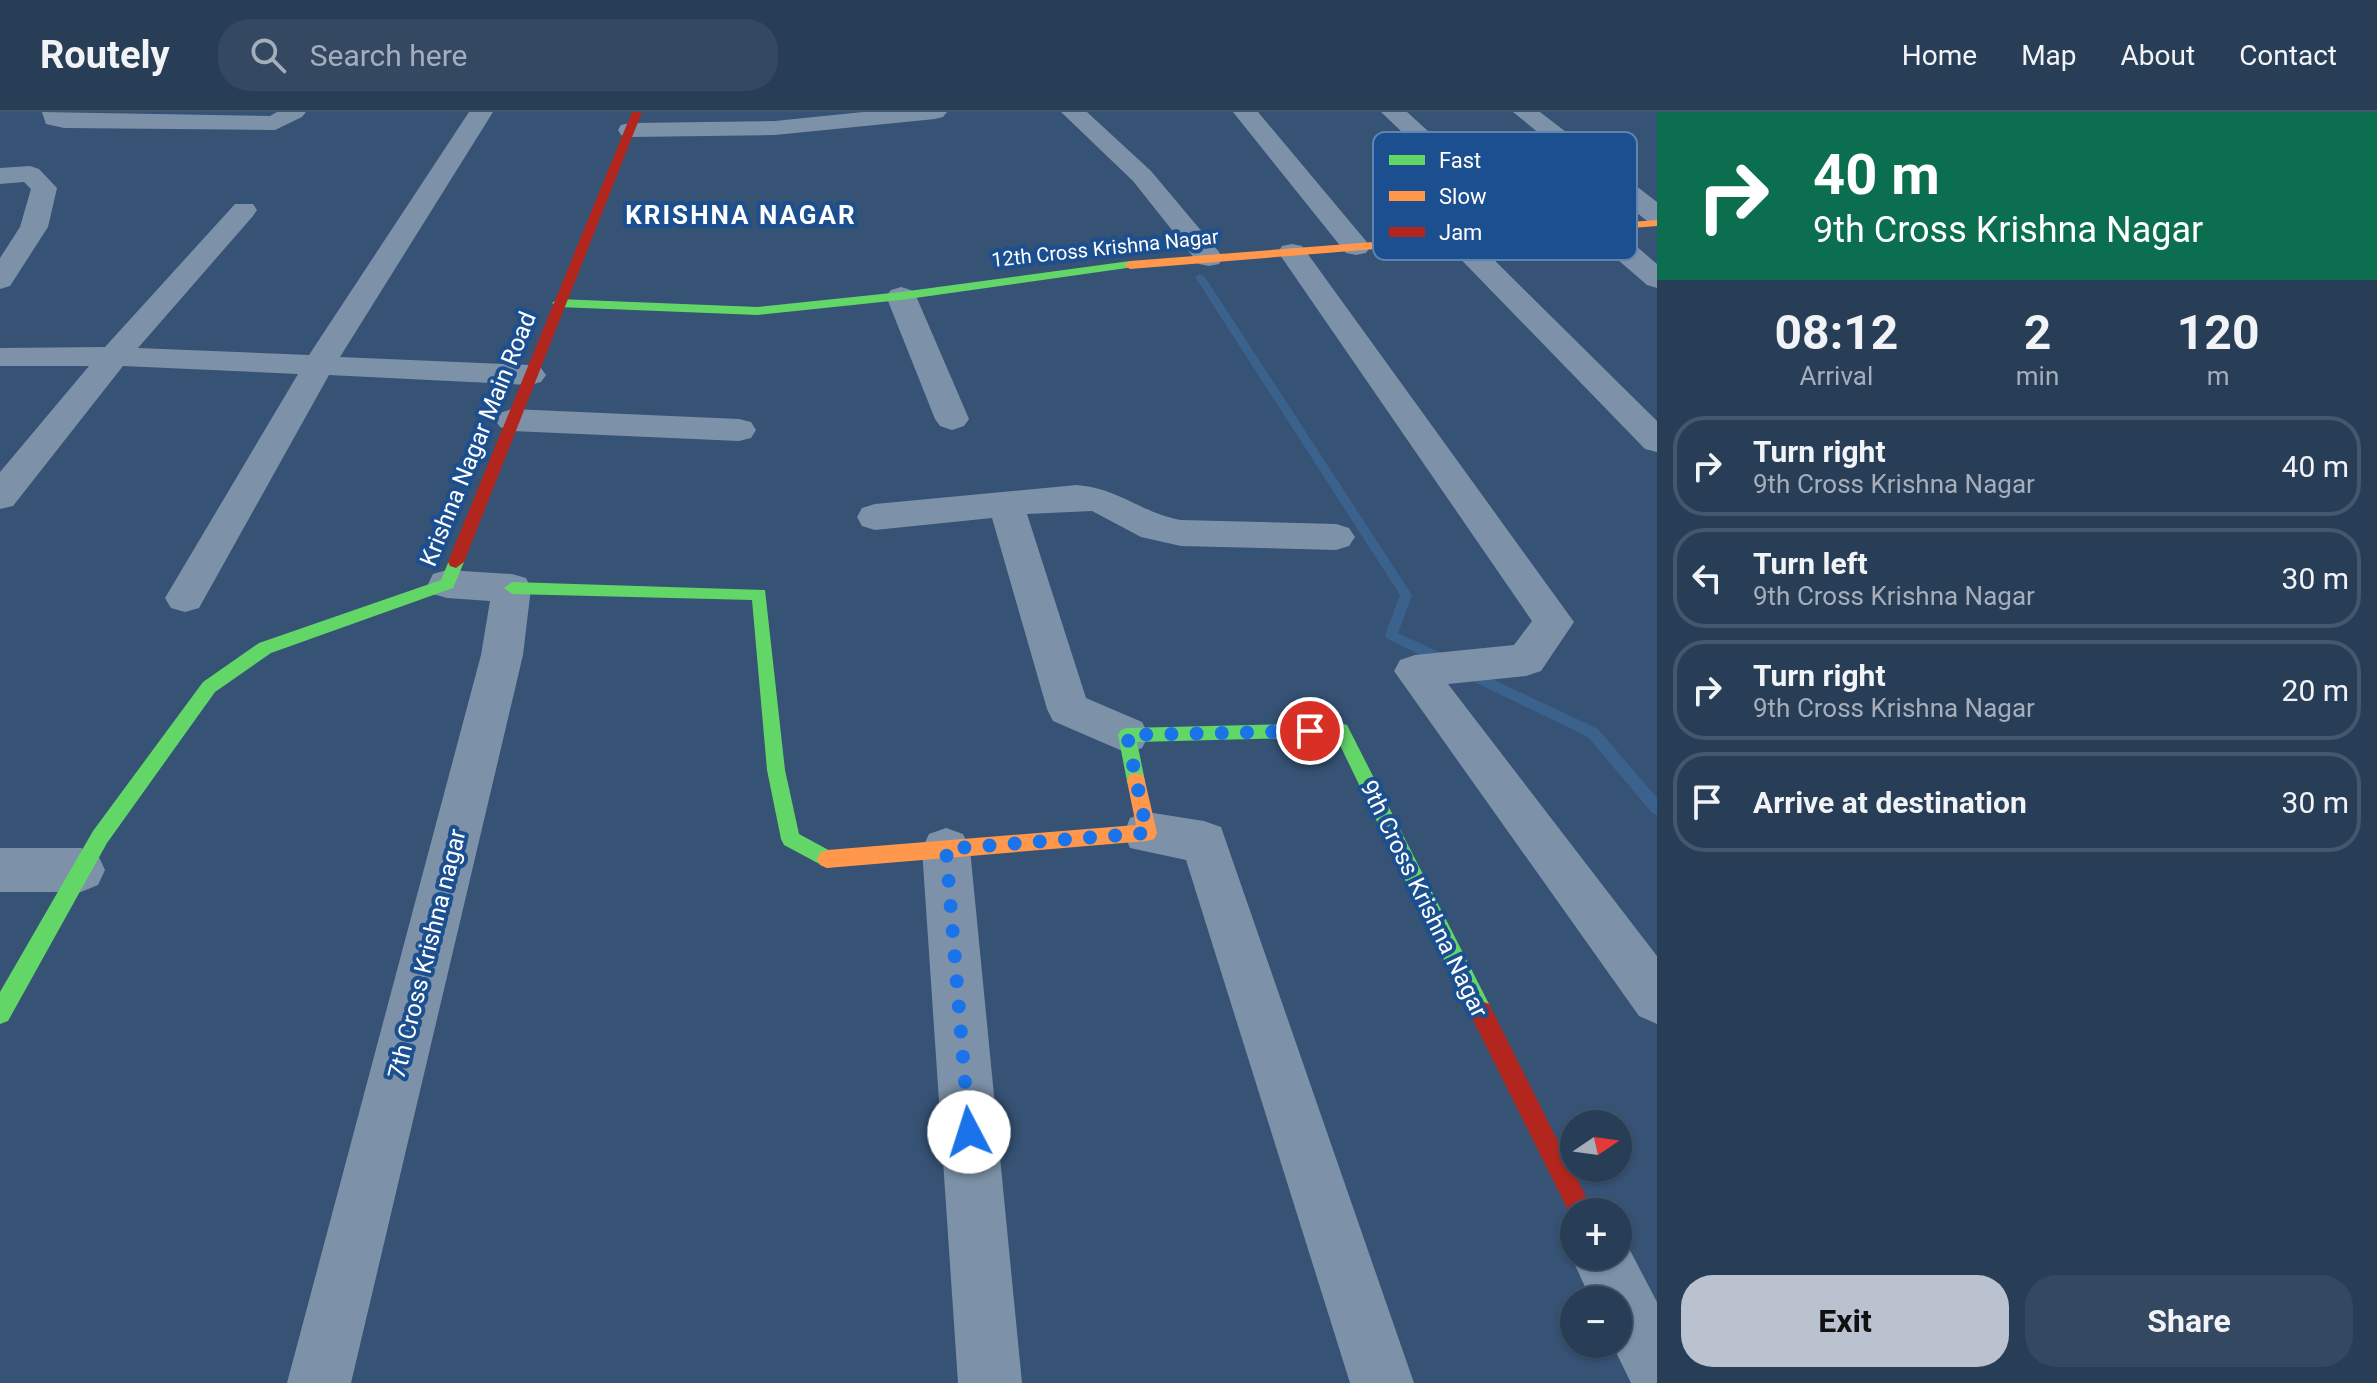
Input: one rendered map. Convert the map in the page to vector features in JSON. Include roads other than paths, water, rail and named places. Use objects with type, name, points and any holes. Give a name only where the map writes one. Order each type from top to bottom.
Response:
[{"type":"street","points":[[54,112],[54,119],[64,121],[275,123],[294,112]]},
{"type":"street","points":[[185,598],[319,365],[481,112]]},
{"type":"street","points":[[634,121],[775,128],[935,112]]},
{"type":"street","points":[[1073,112],[1142,176],[1209,258]]},
{"type":"street","points":[[1245,112],[1356,247]]},
{"type":"street","points":[[1393,112],[1415,132]]},
{"type":"street","points":[[1525,112],[1551,132]]},
{"type":"street","name":"Krishna Nagar Main Road","points":[[0,1013],[100,837],[209,687],[265,648],[447,584],[634,121]]},
{"type":"street","points":[[0,176],[30,174],[44,188],[34,227],[0,280]]},
{"type":"street","points":[[1637,199],[1657,215]]},
{"type":"street","points":[[0,497],[57,423],[244,210]]},
{"type":"street","name":"12th Cross Krishna Nagar","points":[[1637,225],[1657,223]]},
{"type":"street","name":"12th Cross Krishna Nagar","points":[[558,303],[758,311],[901,296],[1137,264],[1373,246]]},
{"type":"street","points":[[1292,252],[1554,622],[1526,660],[1415,671],[1657,998]]},
{"type":"street","points":[[1478,260],[1657,441]]},
{"type":"street","points":[[1635,260],[1657,279]]},
{"type":"street","points":[[901,296],[952,419]]},
{"type":"street","points":[[0,357],[114,356],[530,375]]},
{"type":"street","points":[[512,420],[739,430]]},
{"type":"street","points":[[875,517],[1077,497],[1099,499],[1154,528],[1181,533],[1336,537]]},
{"type":"street","points":[[1006,505],[1068,709],[1127,735],[1147,833]]},
{"type":"street","points":[[447,584],[759,594],[776,770],[791,839],[827,859],[1147,833],[1204,842],[1382,1383]]},
{"type":"street","name":"7th Cross Krishna nagar","points":[[319,1383],[502,655],[512,588]]},
{"type":"street","name":"9th Cross Krishna Nagar","points":[[1127,735],[1341,730],[1573,1198]]},
{"type":"street","points":[[946,849],[990,1383]]},
{"type":"street","points":[[0,870],[81,870]]},
{"type":"street","points":[[1608,1270],[1657,1368]]},
{"type":"waterway","points":[[1200,277],[1406,595],[1391,635],[1447,662]]},
{"type":"waterway","points":[[1469,673],[1593,733],[1657,809]]},
{"type":"district","name":"KRISHNA NAGAR","points":[[741,215]]}]
